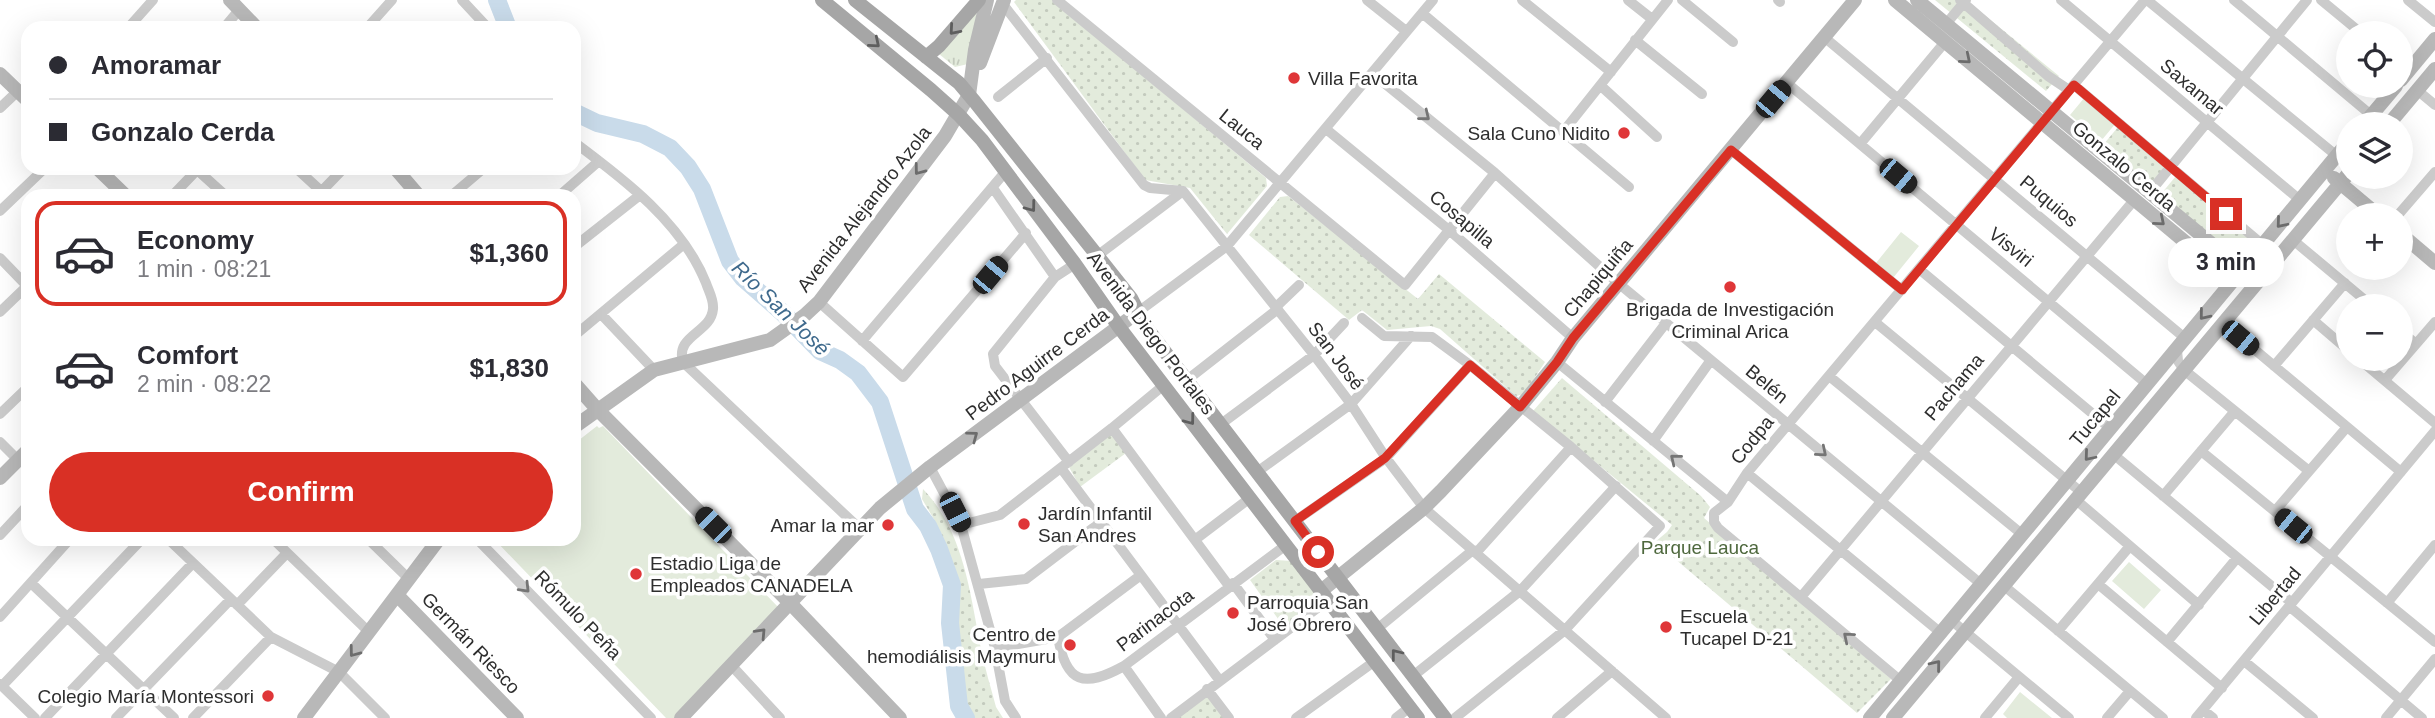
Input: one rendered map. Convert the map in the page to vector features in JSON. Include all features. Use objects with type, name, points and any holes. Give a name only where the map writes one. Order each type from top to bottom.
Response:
[{"type":"main road","name":"Avenida Diego Portales","points":[[822,0],[959,115],[1006,171],[1119,327],[1414,713]]},
{"type":"main road","name":"Avenida Diego Portales","points":[[855,0],[959,83],[971,88],[1131,298],[1146,327],[1445,718]]},
{"type":"main road","points":[[926,57],[979,0]]},
{"type":"main road","name":"Chapiquiña","points":[[1324,595],[1338,578],[1424,508],[1520,407],[1618,283],[1855,0]]},
{"type":"main road","name":"Gonzalo Cerda","points":[[1895,0],[1945,42],[2150,192],[2242,269]]},
{"type":"main road","name":"Gonzalo Cerda","points":[[1917,0],[2135,199],[2232,281]]},
{"type":"main road","name":"Avenida Alejandro Azola","points":[[581,422],[654,370],[770,340],[819,302],[959,115],[971,88],[975,50],[998,1]]},
{"type":"main road","points":[[234,5],[250,21]]},
{"type":"main road","points":[[2413,62],[2435,39]]},
{"type":"main road","points":[[2399,112],[2435,69]]},
{"type":"main road","points":[[0,74],[21,94]]},
{"type":"main road","points":[[2374,112],[2386,98]]},
{"type":"main road","name":"Tucapel","points":[[1870,718],[2336,157]]},
{"type":"main road","points":[[2325,171],[2336,176]]},
{"type":"main road","points":[[106,175],[117,189]]},
{"type":"main road","points":[[400,175],[411,189]]},
{"type":"main road","name":"Tucapel","points":[[1896,717],[2003,585],[2336,189]]},
{"type":"main road","points":[[2353,189],[2367,203]]},
{"type":"main road","points":[[2413,244],[2435,263]]},
{"type":"main road","points":[[2242,269],[2248,283],[2245,298]]},
{"type":"main road","name":"Pedro Aguirre Cerda","points":[[681,718],[885,503],[1138,312]]},
{"type":"main road","points":[[581,391],[900,718]]},
{"type":"main road","points":[[0,478],[21,457]]},
{"type":"main road","points":[[304,718],[434,546]]},
{"type":"main road","name":"Germán Riesco","points":[[397,594],[517,718]]},
{"type":"street","points":[[134,21],[153,0]]},
{"type":"street","points":[[373,21],[392,0]]},
{"type":"street","points":[[462,0],[482,21]]},
{"type":"street","name":"Lauca","points":[[1057,0],[1405,285],[1449,230]]},
{"type":"street","points":[[1367,0],[1406,31]]},
{"type":"street","name":"Pedro Aguirre Cerda","points":[[1138,312],[1227,246],[1433,0]]},
{"type":"street","points":[[1522,0],[1611,72]]},
{"type":"street","points":[[1628,0],[1652,19]]},
{"type":"street","points":[[1563,132],[1668,0]]},
{"type":"street","points":[[1682,0],[1733,42]]},
{"type":"street","name":"Saxamar","points":[[2061,0],[2300,200]]},
{"type":"street","points":[[2146,0],[2336,155]]},
{"type":"street","name":"Codpa","points":[[1801,597],[1718,528],[1713,518],[1716,510],[1728,502],[1747,473],[2146,0]]},
{"type":"street","points":[[2234,0],[2358,112]]},
{"type":"street","points":[[2150,192],[2307,0]]},
{"type":"street","points":[[2321,0],[2346,21]]},
{"type":"street","points":[[2408,0],[2435,22]]},
{"type":"street","points":[[998,1],[1047,58],[1144,185],[1183,191]]},
{"type":"street","points":[[1946,24],[1963,1]]},
{"type":"street","name":"Gonzalo Cerda","points":[[1963,1],[2048,76],[2072,88],[2263,245]]},
{"type":"street","points":[[1422,13],[1629,187]]},
{"type":"street","name":"Puquios","points":[[1824,37],[2087,256],[2181,344]]},
{"type":"street","points":[[1635,40],[1702,94]]},
{"type":"street","points":[[1860,144],[1945,42]]},
{"type":"street","points":[[998,97],[1047,58]]},
{"type":"street","name":"Belén","points":[[1372,73],[1495,173],[1618,283],[1981,584]]},
{"type":"street","name":"Visviri","points":[[1787,83],[2148,385]]},
{"type":"street","points":[[1601,86],[1657,137]]},
{"type":"street","points":[[2417,90],[2435,105]]},
{"type":"street","points":[[0,108],[21,97]]},
{"type":"street","name":"Cosapilla","points":[[1326,128],[1573,338]]},
{"type":"street","points":[[581,147],[640,195],[698,263],[712,298],[713,312],[705,325],[684,343],[681,352],[683,362],[860,528]]},
{"type":"street","points":[[1731,150],[1902,290]]},
{"type":"street","points":[[566,189],[599,161]]},
{"type":"street","points":[[862,341],[1006,171]]},
{"type":"street","points":[[2408,203],[2435,172]]},
{"type":"street","points":[[1449,230],[1495,173]]},
{"type":"street","points":[[23,189],[38,175]]},
{"type":"street","points":[[178,189],[191,175]]},
{"type":"street","points":[[203,175],[218,189]]},
{"type":"street","points":[[302,175],[315,189]]},
{"type":"street","points":[[324,189],[337,175]]},
{"type":"street","points":[[459,189],[476,175]]},
{"type":"street","points":[[993,188],[1055,277]]},
{"type":"street","points":[[0,211],[21,191]]},
{"type":"street","points":[[1097,256],[1183,191]]},
{"type":"street","name":"San José","points":[[1183,191],[1314,355],[1351,404],[1385,458],[1424,508],[1666,718]]},
{"type":"street","points":[[581,241],[640,195]]},
{"type":"street","name":"Pachama","points":[[1801,597],[2135,199]]},
{"type":"street","points":[[819,302],[903,377],[1026,233]]},
{"type":"street","points":[[2293,240],[2357,294]]},
{"type":"street","points":[[581,330],[684,244]]},
{"type":"street","points":[[0,258],[21,279]]},
{"type":"street","points":[[1075,264],[1055,277],[993,355],[993,361],[1101,522],[1220,681]]},
{"type":"street","points":[[1919,269],[2111,429]]},
{"type":"street","points":[[2274,366],[2345,284]]},
{"type":"street","points":[[1187,380],[1277,308],[1299,285]]},
{"type":"street","points":[[0,312],[21,292]]},
{"type":"street","points":[[601,314],[654,370]]},
{"type":"street","points":[[1362,318],[1384,336],[1430,336],[1571,447],[1660,526],[1565,630],[1455,718]]},
{"type":"street","points":[[2313,320],[2336,340]]},
{"type":"street","points":[[1875,321],[2068,481],[2078,496],[2130,546],[2199,604]]},
{"type":"street","points":[[2385,380],[2435,322]]},
{"type":"street","points":[[1220,424],[1314,355],[1344,323]]},
{"type":"street","points":[[1605,402],[1666,323]]},
{"type":"street","points":[[2223,323],[2401,472]]},
{"type":"street","points":[[1257,472],[1351,404],[1411,336]]},
{"type":"street","points":[[2181,344],[2178,361],[2184,370],[2309,471]]},
{"type":"street","points":[[1653,441],[1711,360]]},
{"type":"street","points":[[1557,362],[1728,502]]},
{"type":"street","points":[[1295,521],[1385,458],[1470,365]]},
{"type":"street","points":[[2374,371],[2435,423]]},
{"type":"street","points":[[1829,376],[2022,535]]},
{"type":"street","points":[[961,525],[1000,515],[1164,385]]},
{"type":"street","points":[[0,414],[21,394]]},
{"type":"street","points":[[2163,496],[2235,411]]},
{"type":"street","points":[[2275,511],[2347,427]]},
{"type":"street","points":[[1112,428],[1275,640]]},
{"type":"street","name":"Libertad","points":[[2200,714],[2435,431]]},
{"type":"street","points":[[0,442],[21,454]]},
{"type":"street","points":[[1377,629],[1474,552],[1571,447]]},
{"type":"street","points":[[2201,451],[2435,642]]},
{"type":"street","points":[[2113,454],[2422,718]]},
{"type":"street","points":[[924,472],[961,525],[979,584],[1005,701],[1016,718]]},
{"type":"street","points":[[1747,473],[1941,633]]},
{"type":"street","points":[[1413,676],[1520,591],[1616,485]]},
{"type":"street","points":[[1196,540],[1250,498]]},
{"type":"street","points":[[0,535],[21,512]]},
{"type":"street","points":[[979,584],[1027,579],[1101,522]]},
{"type":"street","name":"Parinacota","points":[[1058,637],[1066,668],[1080,678],[1100,677],[1124,666],[1286,545]]},
{"type":"street","points":[[2387,603],[2435,545]]},
{"type":"street","points":[[0,617],[64,546]]},
{"type":"street","points":[[36,718],[1,685],[135,546]]},
{"type":"street","points":[[175,546],[271,637],[339,672],[385,718]]},
{"type":"street","points":[[280,546],[369,632]]},
{"type":"street","points":[[375,546],[409,579]]},
{"type":"street","name":"Rómulo Peña","points":[[484,546],[651,718]]},
{"type":"street","points":[[2058,631],[2130,546]]},
{"type":"street","points":[[116,718],[287,553]]},
{"type":"street","points":[[2167,642],[2237,558]]},
{"type":"street","points":[[45,718],[192,563]]},
{"type":"street","points":[[995,648],[1058,637],[1141,575]]},
{"type":"street","points":[[31,583],[174,718]]},
{"type":"street","points":[[2098,584],[2222,688]]},
{"type":"street","points":[[2003,585],[2163,718]]},
{"type":"street","name":"Chapiquiña","points":[[1171,718],[1275,640],[1324,595]]},
{"type":"street","points":[[1801,597],[1901,681]]},
{"type":"street","points":[[1951,620],[2068,718]]},
{"type":"street","points":[[193,718],[271,637]]},
{"type":"street","points":[[2386,718],[2435,659]]},
{"type":"street","points":[[1296,718],[1375,661]]},
{"type":"street","points":[[2244,661],[2313,718]]},
{"type":"street","points":[[731,665],[780,718]]},
{"type":"street","points":[[1124,666],[1161,718]]},
{"type":"street","points":[[1557,718],[1612,671]]},
{"type":"street","points":[[1987,717],[2019,677]]},
{"type":"street","points":[[1207,690],[1229,718]]},
{"type":"street","points":[[2107,718],[2130,691]]},
{"type":"street","points":[[1396,718],[1414,713]]},
{"type":"street","points":[[2200,714],[2213,718]]},
{"type":"green space","points":[[1052,0],[1266,178],[1267,186],[1227,234],[1190,188],[1145,180],[1014,2]]},
{"type":"green space","points":[[1935,0],[1966,0],[2059,76],[2046,91]]},
{"type":"green space","points":[[977,12],[968,64],[955,67],[939,54]]},
{"type":"green space","points":[[2085,97],[2116,123],[2101,141],[2070,115]]},
{"type":"green space","points":[[2118,127],[2168,168],[2152,186],[2103,145]]},
{"type":"green space","points":[[2176,176],[2250,238],[2235,256],[2161,194]]},
{"type":"green space","points":[[1288,196],[1418,299],[1439,274],[1545,362],[1524,394],[1516,396],[1440,329],[1431,326],[1387,330],[1362,310],[1349,320],[1249,235],[1280,197]]},
{"type":"green space","points":[[1901,232],[1919,246],[1893,278],[1876,263]]},
{"type":"green space","name":"Parque Lauca","points":[[1562,378],[1701,496],[1710,507],[1704,518],[1891,679],[1857,713],[1655,542],[1672,525],[1533,411]]},
{"type":"green space","name":"Estadio Liga de Empleados CANADELA","points":[[597,426],[603,426],[779,608],[675,718],[666,718],[501,546],[581,546],[581,439]]},
{"type":"green space","points":[[1111,433],[1126,453],[1080,487],[1069,467]]},
{"type":"green space","points":[[923,489],[948,524],[963,564],[986,671],[996,707],[1003,718],[971,718],[964,708],[964,685],[953,641],[956,613],[945,551],[935,521],[922,499]]},
{"type":"green space","points":[[1276,560],[1292,561],[1317,591],[1317,602],[1284,627],[1250,580]]},
{"type":"green space","points":[[2129,562],[2161,590],[2144,609],[2112,581]]},
{"type":"green space","points":[[2020,692],[2052,718],[2007,718],[2003,714]]},
{"type":"green space","points":[[1207,696],[1224,718],[1177,718]]},
{"type":"waterway","name":"Río San José","points":[[497,0],[505,21]]},
{"type":"waterway","name":"Río San José","points":[[581,115],[597,123],[643,134],[670,148],[688,167],[702,189],[730,261],[743,278],[783,313],[820,351],[840,360],[858,373],[880,402],[915,509],[928,526],[952,585],[950,623],[959,706],[966,718]]},
{"type":"place","name":"Villa Favorita","points":[[1294,78]]},
{"type":"place","name":"Sala Cuno Nidito","points":[[1624,133]]},
{"type":"place","name":"Brigada de Investigación Criminal Arica","points":[[1730,287]]},
{"type":"place","name":"Jardín Infantil San Andres","points":[[1024,524]]},
{"type":"place","name":"Amar la mar","points":[[888,525]]},
{"type":"place","name":"Estadio Liga de Empleados CANADELA","points":[[636,574]]},
{"type":"place","name":"Parroquia San José Obrero","points":[[1233,613]]},
{"type":"place","name":"Escuela Tucapel D-21","points":[[1666,627]]},
{"type":"place","name":"Centro de hemodiálisis Maymuru","points":[[1070,645]]},
{"type":"place","name":"Colegio María Montessori","points":[[268,696]]},
{"type":"route","points":[[1318,552],[1295,521],[1385,458],[1470,365],[1520,407],[1573,338],[1731,150],[1902,290],[2074,85],[2226,214]]}]
